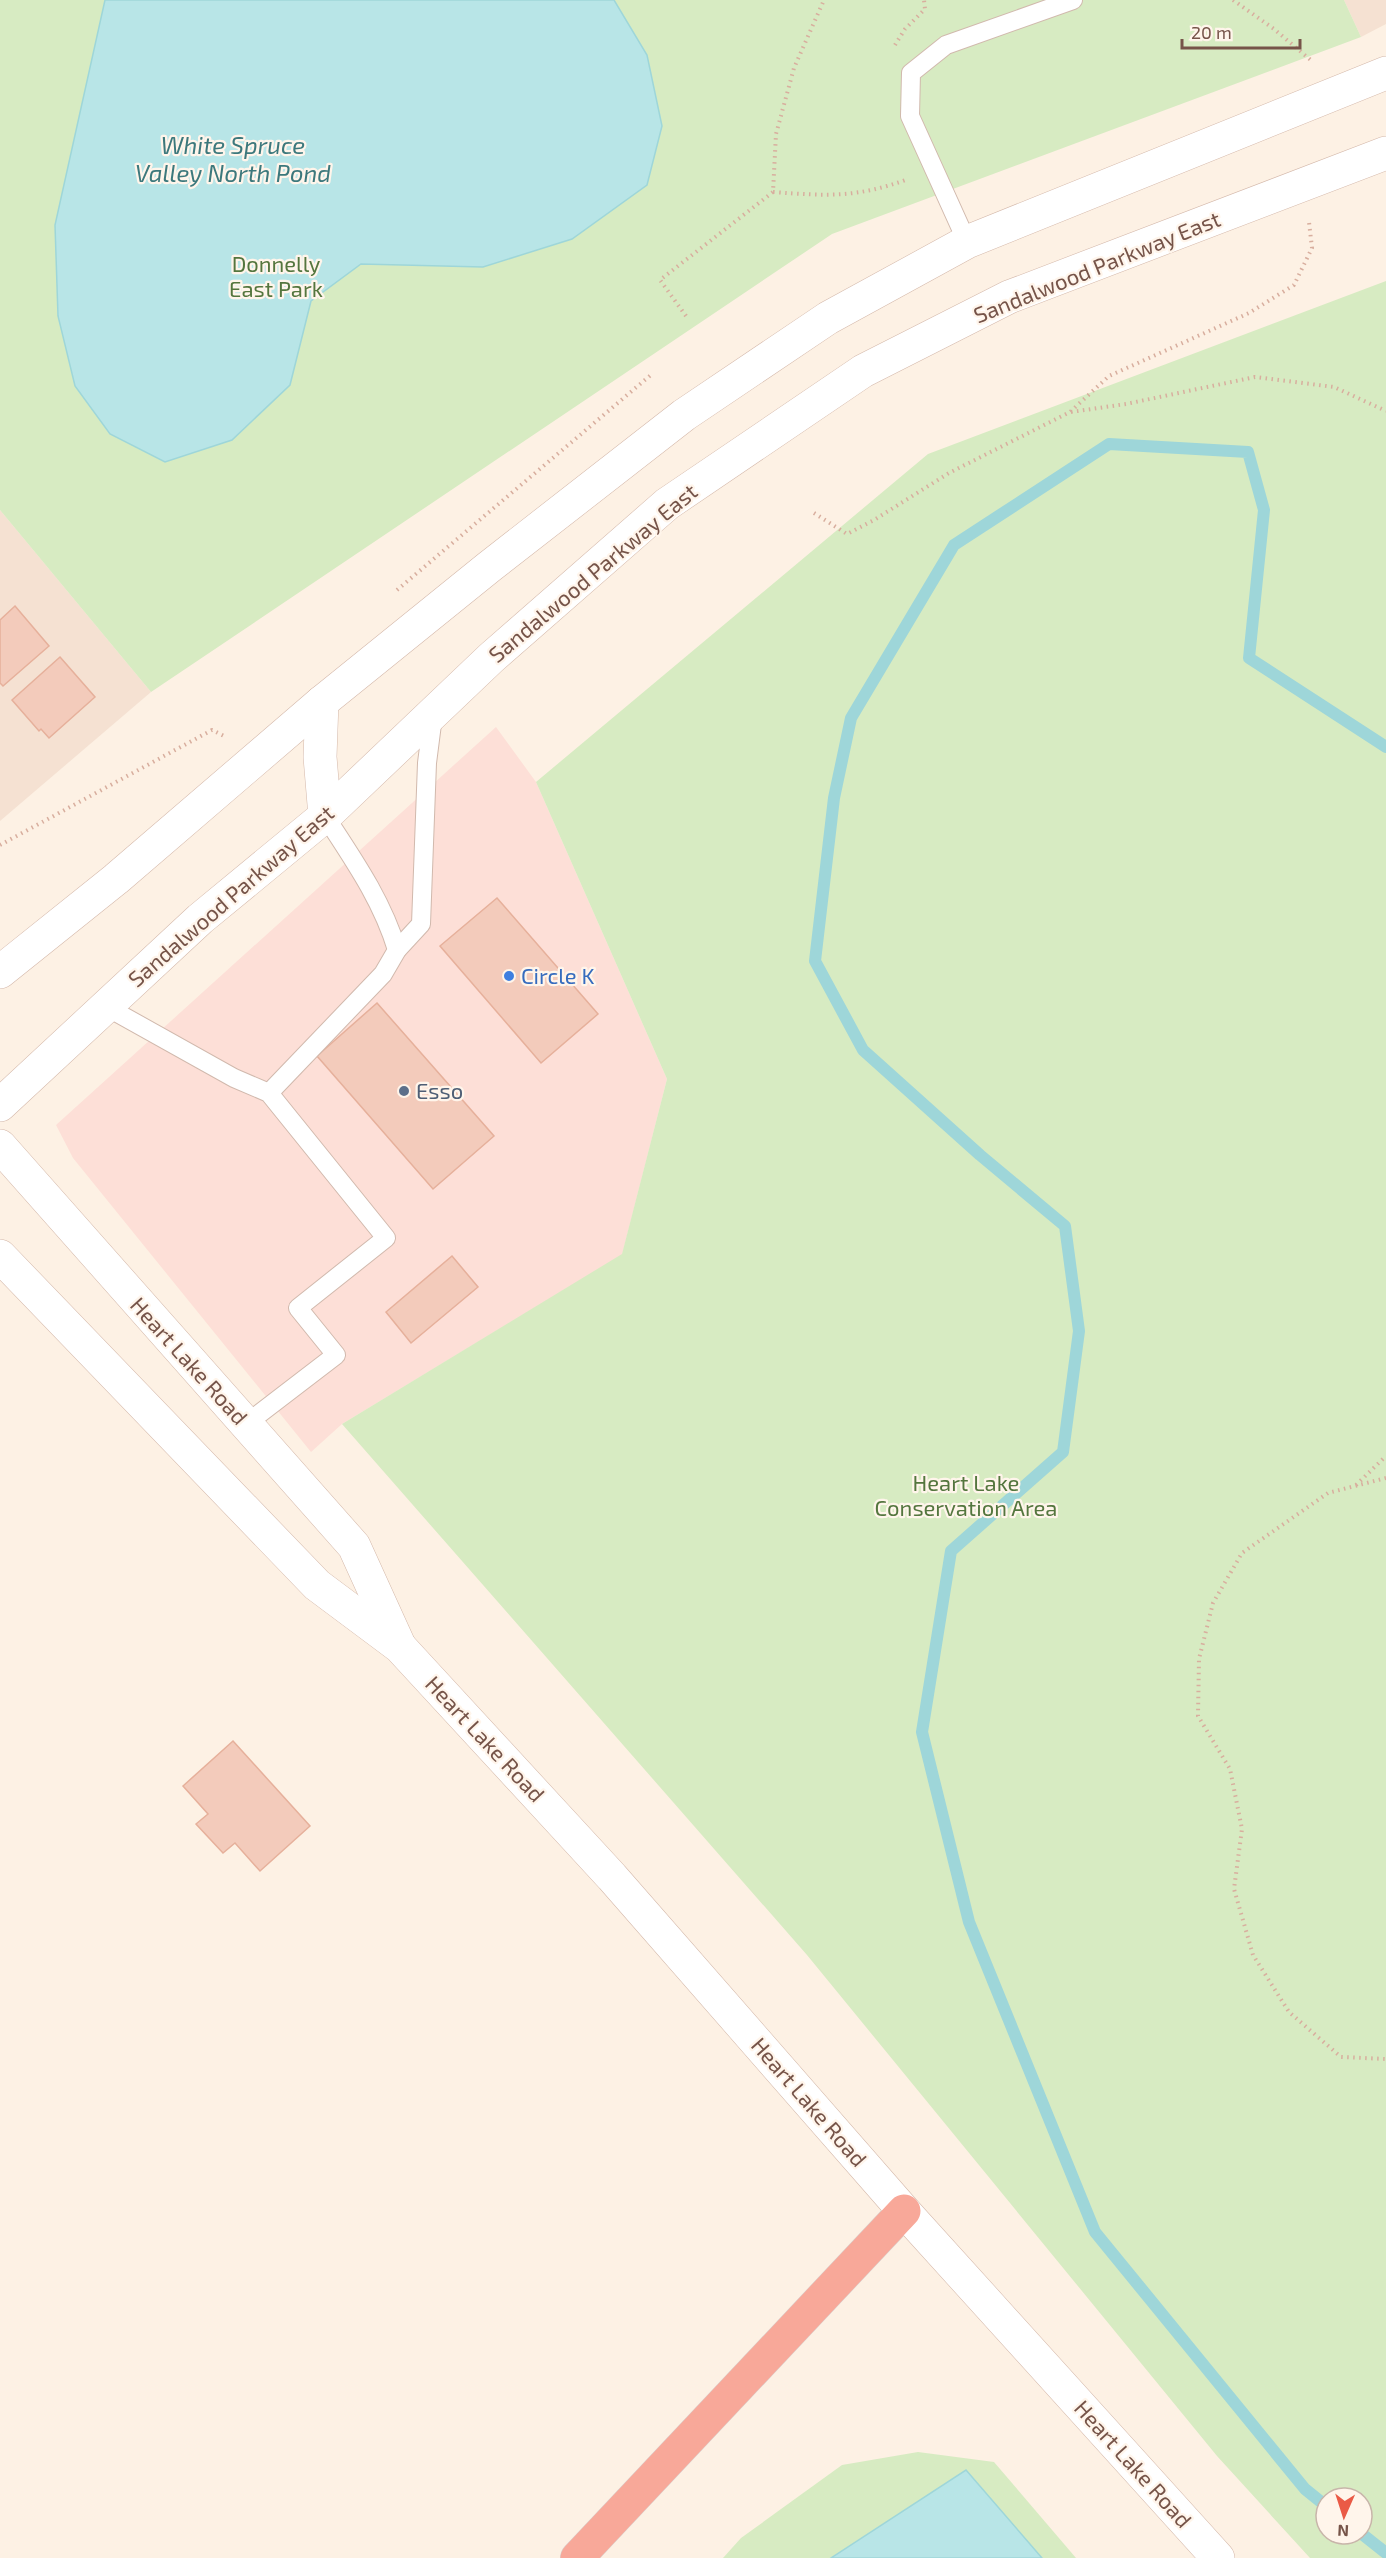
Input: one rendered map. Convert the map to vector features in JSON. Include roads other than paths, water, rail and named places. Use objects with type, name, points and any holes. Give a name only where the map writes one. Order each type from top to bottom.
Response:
[{"type":"highway","points":[[577,2558],[904,2211]]},
{"type":"main road","points":[[4,966],[116,879],[322,702],[481,574],[684,415],[828,318],[967,242],[1345,92],[1386,73]]},
{"type":"main road","name":"Sandalwood Parkway East","points":[[0,1105],[200,919],[326,816],[491,658],[667,504],[863,371],[1009,297],[1386,153]]},
{"type":"main road","points":[[322,702],[320,757],[326,816]]},
{"type":"main road","name":"Heart Lake Road","points":[[0,1146],[354,1546],[400,1647]]},
{"type":"main road","name":"Heart Lake Road","points":[[0,1256],[317,1585],[400,1647],[612,1877],[904,2211],[1218,2558]]},
{"type":"lane","points":[[967,242],[910,116],[911,73],[946,45],[1073,0]]},
{"type":"lane","points":[[269,1093],[383,974],[398,950],[421,924],[427,763],[434,712]]},
{"type":"lane","points":[[326,816],[368,881],[398,950]]},
{"type":"lane","points":[[105,1006],[234,1078],[269,1093],[386,1238],[298,1308],[336,1355],[246,1424]]},
{"type":"water","name":"White Spruce Valley North Pond","points":[[105,0],[614,0],[647,55],[662,126],[647,185],[572,239],[483,267],[361,264],[311,301],[290,385],[232,440],[165,462],[110,434],[75,386],[58,316],[55,225]]},
{"type":"water","points":[[966,2470],[1042,2558],[831,2558]]},
{"type":"waterway","points":[[1314,2496],[1305,2489],[1095,2232],[969,1922],[922,1732],[951,1551],[1063,1452],[1079,1331],[1065,1226],[980,1155],[863,1050],[815,961],[834,798],[851,718],[954,545],[1109,444],[1248,452],[1264,510],[1249,658],[1386,747]]},
{"type":"waterway","points":[[1374,2544],[1386,2553]]},
{"type":"place","name":"Circle K","points":[[509,976]]},
{"type":"place","name":"Esso","points":[[404,1091]]},
{"type":"park label","name":"Donnelly East Park","points":[[276,276]]},
{"type":"park label","name":"Heart Lake Conservation Area","points":[[966,1496]]}]
